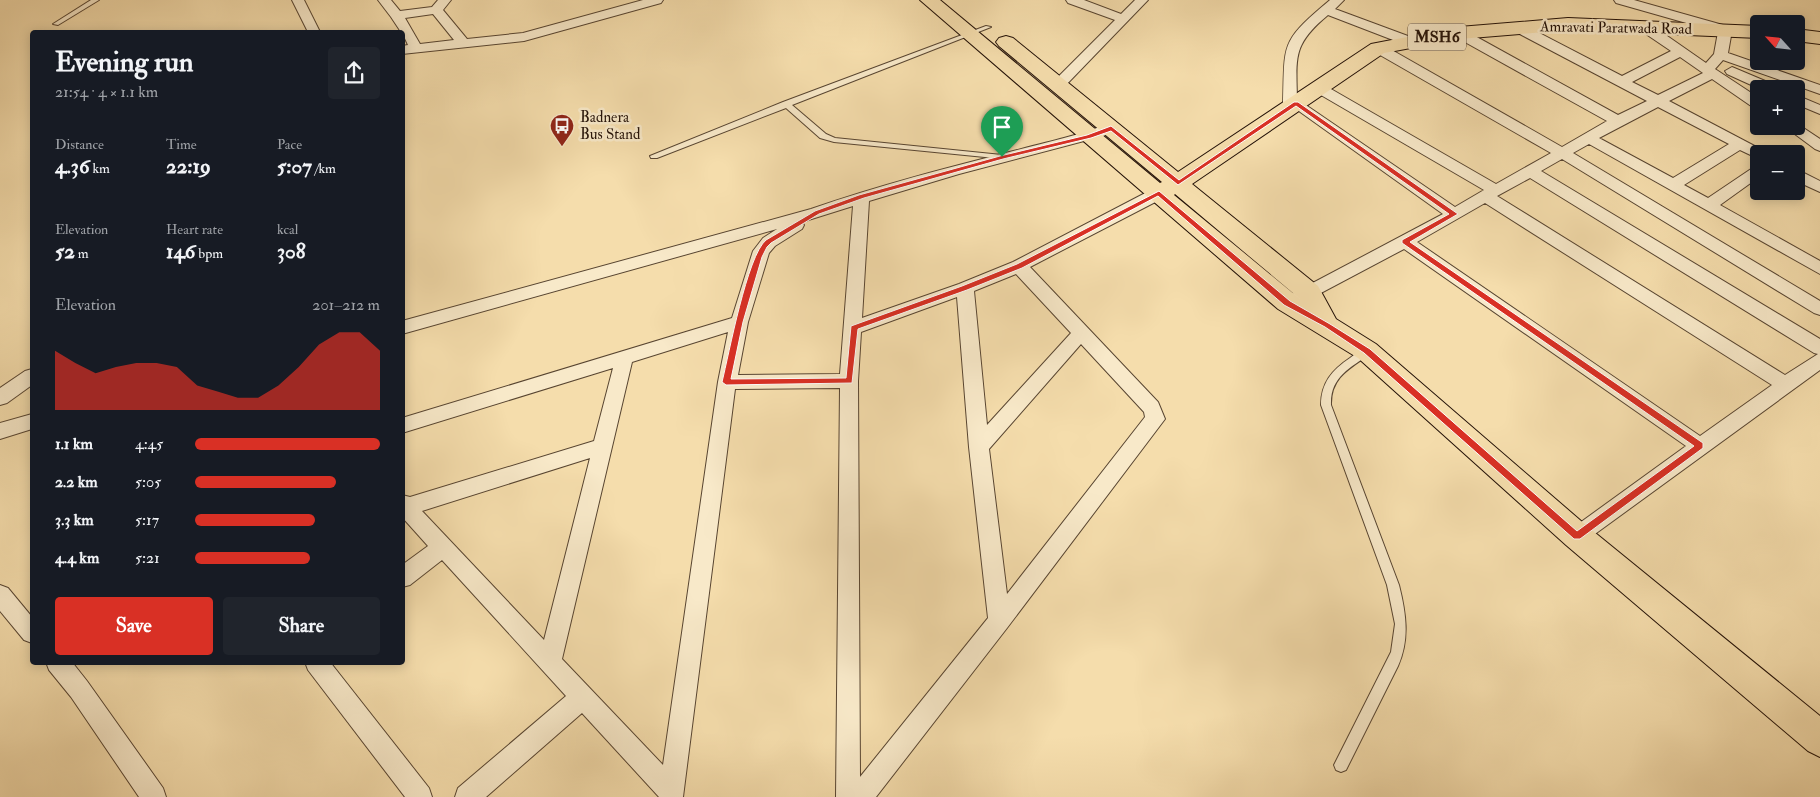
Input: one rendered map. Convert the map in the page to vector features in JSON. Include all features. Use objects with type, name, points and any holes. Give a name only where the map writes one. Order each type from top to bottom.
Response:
[{"type":"main road","points":[[929,0],[1059,84],[1111,128],[1169,188],[1287,303],[1367,351],[1577,536],[1820,739]]},
{"type":"main road","points":[[954,0],[978,30],[1089,137],[1169,188],[1309,292],[1327,326]]},
{"type":"main road","name":"Amravati Paratwada Road","points":[[1169,188],[1378,48],[1459,33],[1568,24],[1750,31]]},
{"type":"main road","points":[[1805,36],[1820,38]]},
{"type":"street","points":[[298,0],[313,30]]},
{"type":"street","points":[[384,0],[397,15],[416,48]]},
{"type":"street","points":[[397,15],[436,10],[445,0]]},
{"type":"street","points":[[405,50],[524,37],[639,3],[657,0]]},
{"type":"street","points":[[1072,0],[1123,19]]},
{"type":"street","points":[[1059,84],[1142,0]]},
{"type":"street","points":[[1338,0],[1300,34],[1293,44],[1291,56],[1293,105],[1454,214]]},
{"type":"street","points":[[1287,303],[1405,242],[1618,121],[1658,101],[1714,66],[1725,30],[1620,0]]},
{"type":"street","points":[[436,10],[463,43]]},
{"type":"street","points":[[1327,10],[1411,42]]},
{"type":"street","points":[[1516,27],[1750,150]]},
{"type":"street","points":[[1645,27],[1680,52],[1750,80]]},
{"type":"street","points":[[1459,33],[1618,121]]},
{"type":"street","points":[[1378,48],[1562,153],[1820,309]]},
{"type":"street","points":[[1621,82],[1680,52]]},
{"type":"street","points":[[1714,66],[1820,90]]},
{"type":"street","points":[[1714,66],[1750,97]]},
{"type":"street","points":[[1319,88],[1490,193],[1786,385]]},
{"type":"street","points":[[1805,104],[1820,110]]},
{"type":"street","points":[[405,327],[817,213],[861,197],[1002,157],[1089,137],[1111,128]]},
{"type":"street","points":[[1804,135],[1820,146]]},
{"type":"street","points":[[1589,138],[1820,268]]},
{"type":"street","points":[[1673,185],[1739,144]]},
{"type":"street","points":[[1530,171],[1820,348]]},
{"type":"street","points":[[1709,205],[1750,176]]},
{"type":"street","points":[[1805,179],[1820,187]]},
{"type":"street","points":[[854,328],[965,288],[1019,266],[1169,188]]},
{"type":"street","points":[[848,797],[849,381],[854,328],[861,197]]},
{"type":"street","points":[[671,795],[726,382],[739,322],[758,257],[764,246],[817,213]]},
{"type":"street","points":[[1405,242],[1700,446]]},
{"type":"street","points":[[860,797],[1155,419],[1151,408],[1019,266]]},
{"type":"street","points":[[965,288],[979,447],[999,621]]},
{"type":"street","points":[[405,425],[739,322]]},
{"type":"street","points":[[979,447],[1081,333]]},
{"type":"street","points":[[550,662],[624,359]]},
{"type":"street","points":[[1577,536],[1820,360]]},
{"type":"street","points":[[0,398],[30,377]]},
{"type":"street","points":[[726,382],[849,381]]},
{"type":"street","points":[[0,431],[30,423]]},
{"type":"street","points":[[405,505],[602,447]]},
{"type":"street","points":[[405,506],[671,795]]},
{"type":"street","points":[[405,576],[444,548]]},
{"type":"street","points":[[3,603],[30,631]]},
{"type":"street","points":[[60,665],[80,689],[154,797]]},
{"type":"street","points":[[318,665],[420,797]]},
{"type":"street","points":[[467,797],[582,697]]},
{"type":"lane","points":[[56,24],[96,0]]},
{"type":"lane","points":[[654,156],[978,30]]},
{"type":"lane","points":[[786,104],[823,136],[834,140],[1002,157]]},
{"type":"lane","points":[[1341,765],[1394,662],[1400,648],[1402,629],[1400,611],[1393,585],[1326,405],[1324,394],[1333,376],[1367,351]]},
{"type":"place","name":"Badnera Bus Stand","points":[[562,147]]},
{"type":"route","points":[[1296,103],[1454,214],[1405,242],[1700,446],[1577,536],[1367,351],[1287,303],[1159,193],[1019,266],[965,288],[854,328],[849,381],[726,382],[739,322],[758,257],[764,246],[817,213],[861,197],[1002,157],[1089,137],[1111,128],[1178,183],[1296,103]]}]
